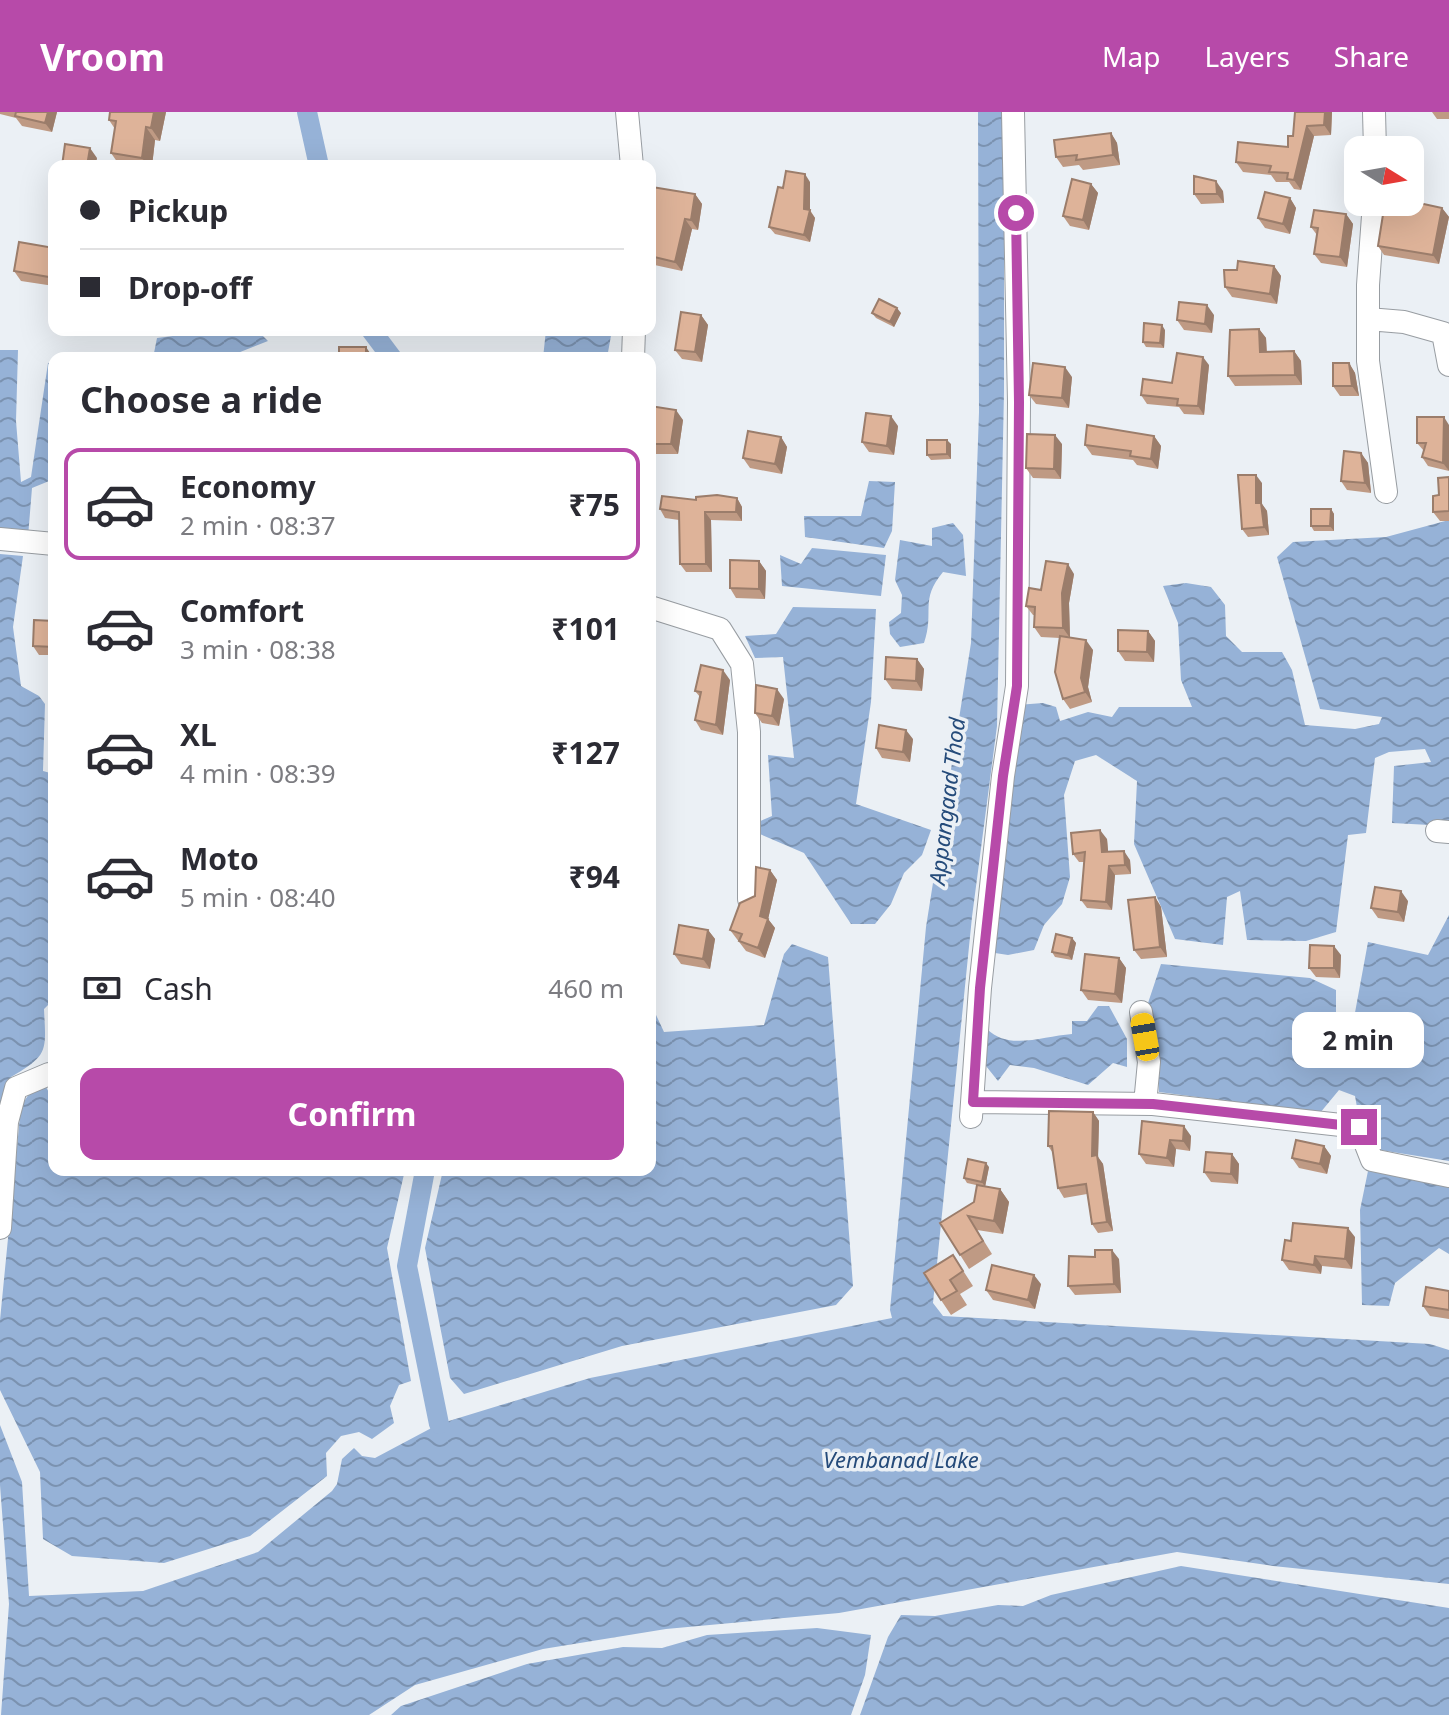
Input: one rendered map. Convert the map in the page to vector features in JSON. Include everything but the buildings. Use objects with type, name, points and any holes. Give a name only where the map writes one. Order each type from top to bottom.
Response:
[{"type":"street","points":[[627,112],[631,160]]},
{"type":"street","points":[[1013,112],[1019,402],[1017,686],[1003,776],[980,988],[972,1109],[1145,1104],[1359,1127],[1372,1160],[1449,1176]]},
{"type":"street","points":[[1374,112],[1375,136]]},
{"type":"street","points":[[1373,216],[1368,361],[1386,492]]},
{"type":"street","points":[[1368,319],[1404,322],[1443,333],[1449,365]]},
{"type":"street","points":[[0,539],[48,543]]},
{"type":"street","points":[[656,609],[720,629],[742,664],[749,732],[749,899]]},
{"type":"street","points":[[1141,1012],[1149,1062],[1145,1104]]},
{"type":"street","points":[[0,1228],[7,1122],[16,1088],[48,1074]]},
{"type":"water","name":"Vembanad Lake","points":[[978,112],[1004,112],[1004,392],[997,726],[972,917],[933,1303],[943,1316],[1430,1344],[1449,1350],[1449,1584],[1273,1566],[1177,1552],[839,1613],[666,1629],[543,1649],[415,1685],[369,1715],[1,1715],[9,1604],[0,1485],[0,1425],[22,1482],[29,1596],[143,1591],[258,1552],[332,1491],[337,1484],[342,1459],[354,1448],[362,1456],[375,1458],[439,1424],[590,1378],[892,1318],[890,1310],[926,927],[971,643],[979,412]]},
{"type":"water","points":[[263,336],[268,341],[240,352],[154,352],[157,338]]},
{"type":"water","points":[[545,336],[611,336],[608,352],[544,352]]},
{"type":"water","points":[[0,350],[18,350],[16,421],[21,482],[31,477],[48,363],[48,481],[32,488],[28,537],[0,535]]},
{"type":"water","points":[[869,481],[895,482],[892,531],[884,548],[805,537],[804,516],[861,516]]},
{"type":"water","points":[[1449,520],[1449,826],[1392,823],[1394,766],[1431,762],[1425,749],[1389,752],[1375,758],[1366,833],[1348,835],[1336,932],[1306,941],[1247,940],[1240,891],[1227,897],[1223,945],[1175,939],[1134,844],[1137,781],[1096,755],[1075,761],[1064,795],[1070,877],[1062,904],[1044,925],[1034,950],[1008,955],[995,953],[1017,705],[1043,703],[1056,707],[1060,721],[1088,712],[1112,717],[1119,707],[1192,707],[1181,680],[1178,623],[1163,586],[1186,583],[1211,587],[1225,605],[1226,636],[1242,652],[1282,652],[1292,670],[1305,725],[1355,729],[1379,724],[1382,717],[1320,709],[1277,557],[1293,542],[1386,537]]},
{"type":"water","points":[[953,523],[963,535],[966,576],[943,572],[931,591],[924,643],[900,647],[890,634],[889,622],[901,613],[902,595],[895,580],[900,540],[932,546],[932,528]]},
{"type":"water","points":[[812,548],[886,555],[881,596],[782,586],[780,555],[801,564]]},
{"type":"water","points":[[0,554],[23,556],[13,627],[21,686],[39,696],[45,704],[43,771],[48,772],[48,1005],[44,1009],[45,1034],[39,1057],[11,1077],[2,1102],[0,1144]]},
{"type":"water","points":[[793,607],[876,609],[871,702],[856,804],[931,830],[922,855],[904,873],[891,904],[875,924],[851,924],[804,853],[755,832],[758,822],[772,816],[768,755],[794,758],[783,657],[755,658],[745,636],[776,634]]},
{"type":"water","points":[[1449,915],[1449,1161],[1380,1150],[1358,1113],[1355,1096],[1339,1090],[1320,1113],[1159,1092],[1157,1039],[1148,1003],[1161,964],[1310,978],[1336,990],[1336,1053],[1347,1056],[1368,942],[1428,955]]},
{"type":"water","points":[[792,944],[828,957],[853,1286],[836,1305],[622,1346],[464,1394],[450,1378],[425,1248],[442,1176],[656,1176],[656,1015],[664,1032],[764,1025],[784,954]]},
{"type":"water","points":[[1098,1006],[1109,1006],[1127,1039],[1127,1067],[1113,1063],[1088,1085],[1034,1068],[1010,1065],[998,1081],[986,1066],[987,1029],[996,1036],[1016,1041],[1072,1034],[1072,1021],[1087,1021]]},
{"type":"water","points":[[46,1087],[48,1091],[48,1176],[404,1176],[387,1248],[411,1381],[399,1385],[390,1406],[394,1423],[372,1439],[359,1432],[341,1436],[326,1453],[327,1476],[250,1536],[164,1563],[72,1556],[43,1539],[40,1472],[0,1390],[0,1320],[21,1106],[29,1094]]},
{"type":"water","points":[[1368,1171],[1449,1183],[1449,1254],[1439,1248],[1395,1283],[1389,1306],[1362,1305],[1360,1210]]},
{"type":"water","points":[[1181,1566],[1449,1608],[1449,1715],[860,1715],[888,1637],[901,1615],[935,1616],[998,1605],[1023,1606],[1051,1595]]},
{"type":"water","points":[[817,1628],[871,1635],[865,1675],[851,1715],[391,1715],[401,1706],[527,1664],[623,1647],[662,1648],[707,1635]]},
{"type":"waterway","points":[[307,112],[318,160]]},
{"type":"waterway","points":[[376,336],[388,352]]},
{"type":"waterway","points":[[424,1176],[407,1266],[439,1424]]},
{"type":"route","points":[[1016,213],[1019,402],[1017,686],[1003,776],[980,988],[973,1102],[1153,1104],[1359,1127]]},
{"type":"water label","name":"Appangaad Thod","points":[[947,801]]}]
